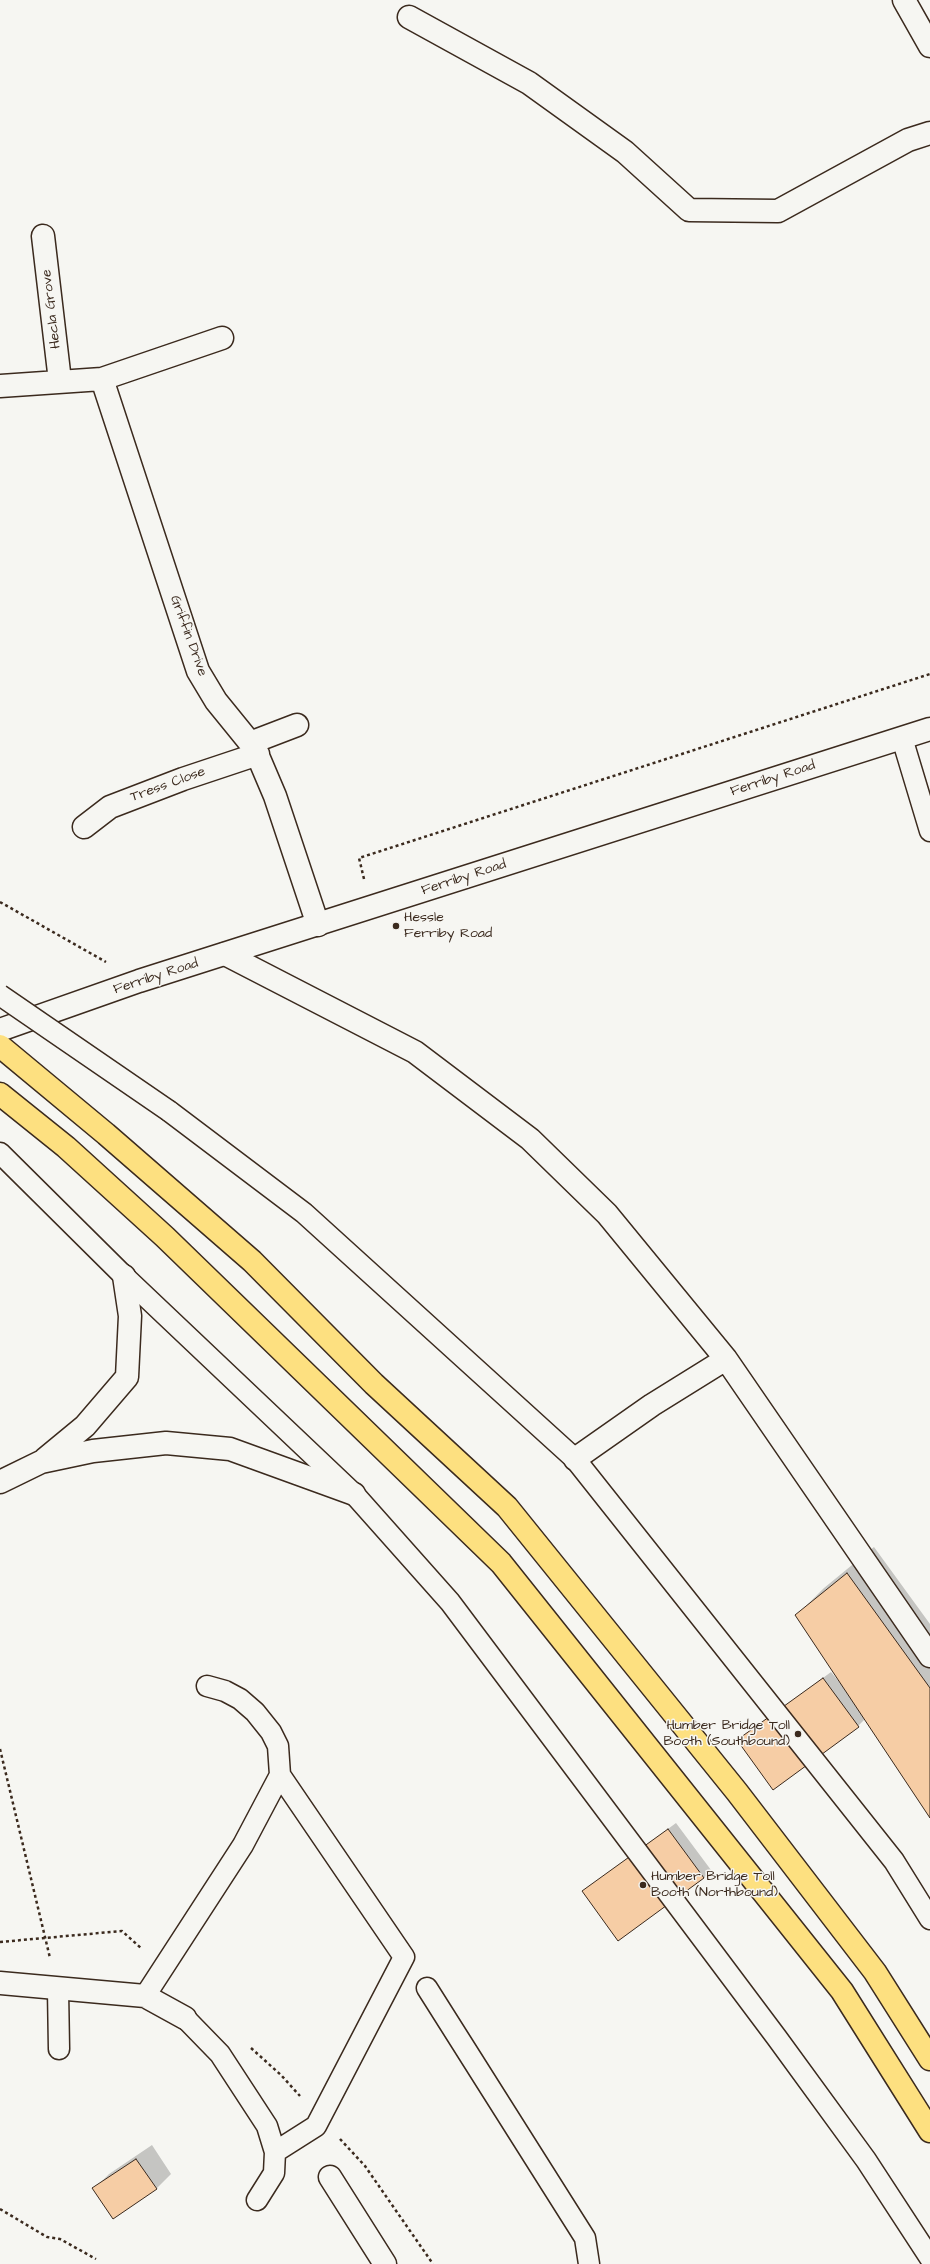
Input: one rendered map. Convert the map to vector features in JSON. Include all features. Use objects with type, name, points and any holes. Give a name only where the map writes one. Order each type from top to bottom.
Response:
[{"type":"highway","points":[[0,1046],[106,1134],[252,1261],[374,1384],[507,1507],[649,1681],[875,1972],[930,2059]]},
{"type":"highway","points":[[0,1094],[66,1147],[164,1237],[501,1563],[842,1991],[930,2131]]},
{"type":"street","points":[[904,0],[930,46]]},
{"type":"street","points":[[409,17],[529,83],[625,152],[689,210],[778,211],[908,140],[930,133]]},
{"type":"street","name":"Hecla Grove","points":[[43,236],[60,382]]},
{"type":"street","points":[[0,386],[102,379],[222,338]]},
{"type":"street","name":"Griffin Drive","points":[[102,379],[198,671],[216,701],[254,748],[275,796],[318,925]]},
{"type":"street","name":"Tress Close","points":[[84,827],[110,807],[183,779],[254,748],[297,725]]},
{"type":"street","name":"Ferriby Road","points":[[0,1030],[139,981],[930,729]]},
{"type":"street","points":[[225,954],[414,1052],[530,1139],[607,1214],[726,1359],[930,1656]]},
{"type":"street","points":[[0,1482],[41,1462],[86,1426],[127,1377],[130,1316],[124,1276]]},
{"type":"street","points":[[575,1459],[652,1405],[726,1359]]},
{"type":"street","points":[[41,1462],[93,1451],[166,1443],[230,1449],[354,1494]]},
{"type":"street","points":[[0,1983],[58,1990],[145,1996],[185,2018]]},
{"type":"street","points":[[330,2177],[385,2264]]},
{"type":"lane","points":[[902,738],[930,831]]},
{"type":"lane","points":[[0,995],[169,1111],[304,1213],[575,1459],[894,1862],[930,1919]]},
{"type":"lane","points":[[7,1159],[124,1276],[354,1494],[459,1614],[777,2038],[866,2160],[930,2258]]},
{"type":"lane","points":[[207,1686],[225,1691],[240,1698],[255,1712],[271,1732],[278,1746],[280,1775],[404,1957],[316,2126],[275,2152]]},
{"type":"lane","points":[[145,1996],[243,1845],[280,1775]]},
{"type":"lane","points":[[427,1988],[585,2238],[589,2264]]},
{"type":"lane","points":[[58,1990],[59,2048]]},
{"type":"lane","points":[[185,2018],[220,2054],[267,2126],[275,2152],[274,2173],[257,2200]]},
{"type":"path","points":[[365,880],[359,858],[930,674]]},
{"type":"path","points":[[0,902],[139,981]]},
{"type":"path","points":[[0,1749],[58,1990]]},
{"type":"path","points":[[0,2209],[47,2237],[60,2239],[96,2259]]},
{"type":"building","points":[[847,1573],[930,1688],[930,1818],[795,1615]]},
{"type":"building","name":"Humber Bridge Toll Booth (Southbound)","points":[[823,1678],[859,1727],[773,1790],[737,1740]]},
{"type":"building","name":"Humber Bridge Toll Booth (Northbound)","points":[[668,1829],[704,1878],[618,1941],[582,1891]]},
{"type":"building","points":[[136,2159],[157,2189],[113,2219],[92,2188]]},
{"type":"place","name":"Hessle Ferriby Road","points":[[396,926]]},
{"type":"place","name":"Humber Bridge Toll Booth (Southbound)","points":[[798,1734]]},
{"type":"place","name":"Humber Bridge Toll Booth (Northbound)","points":[[643,1885]]}]
